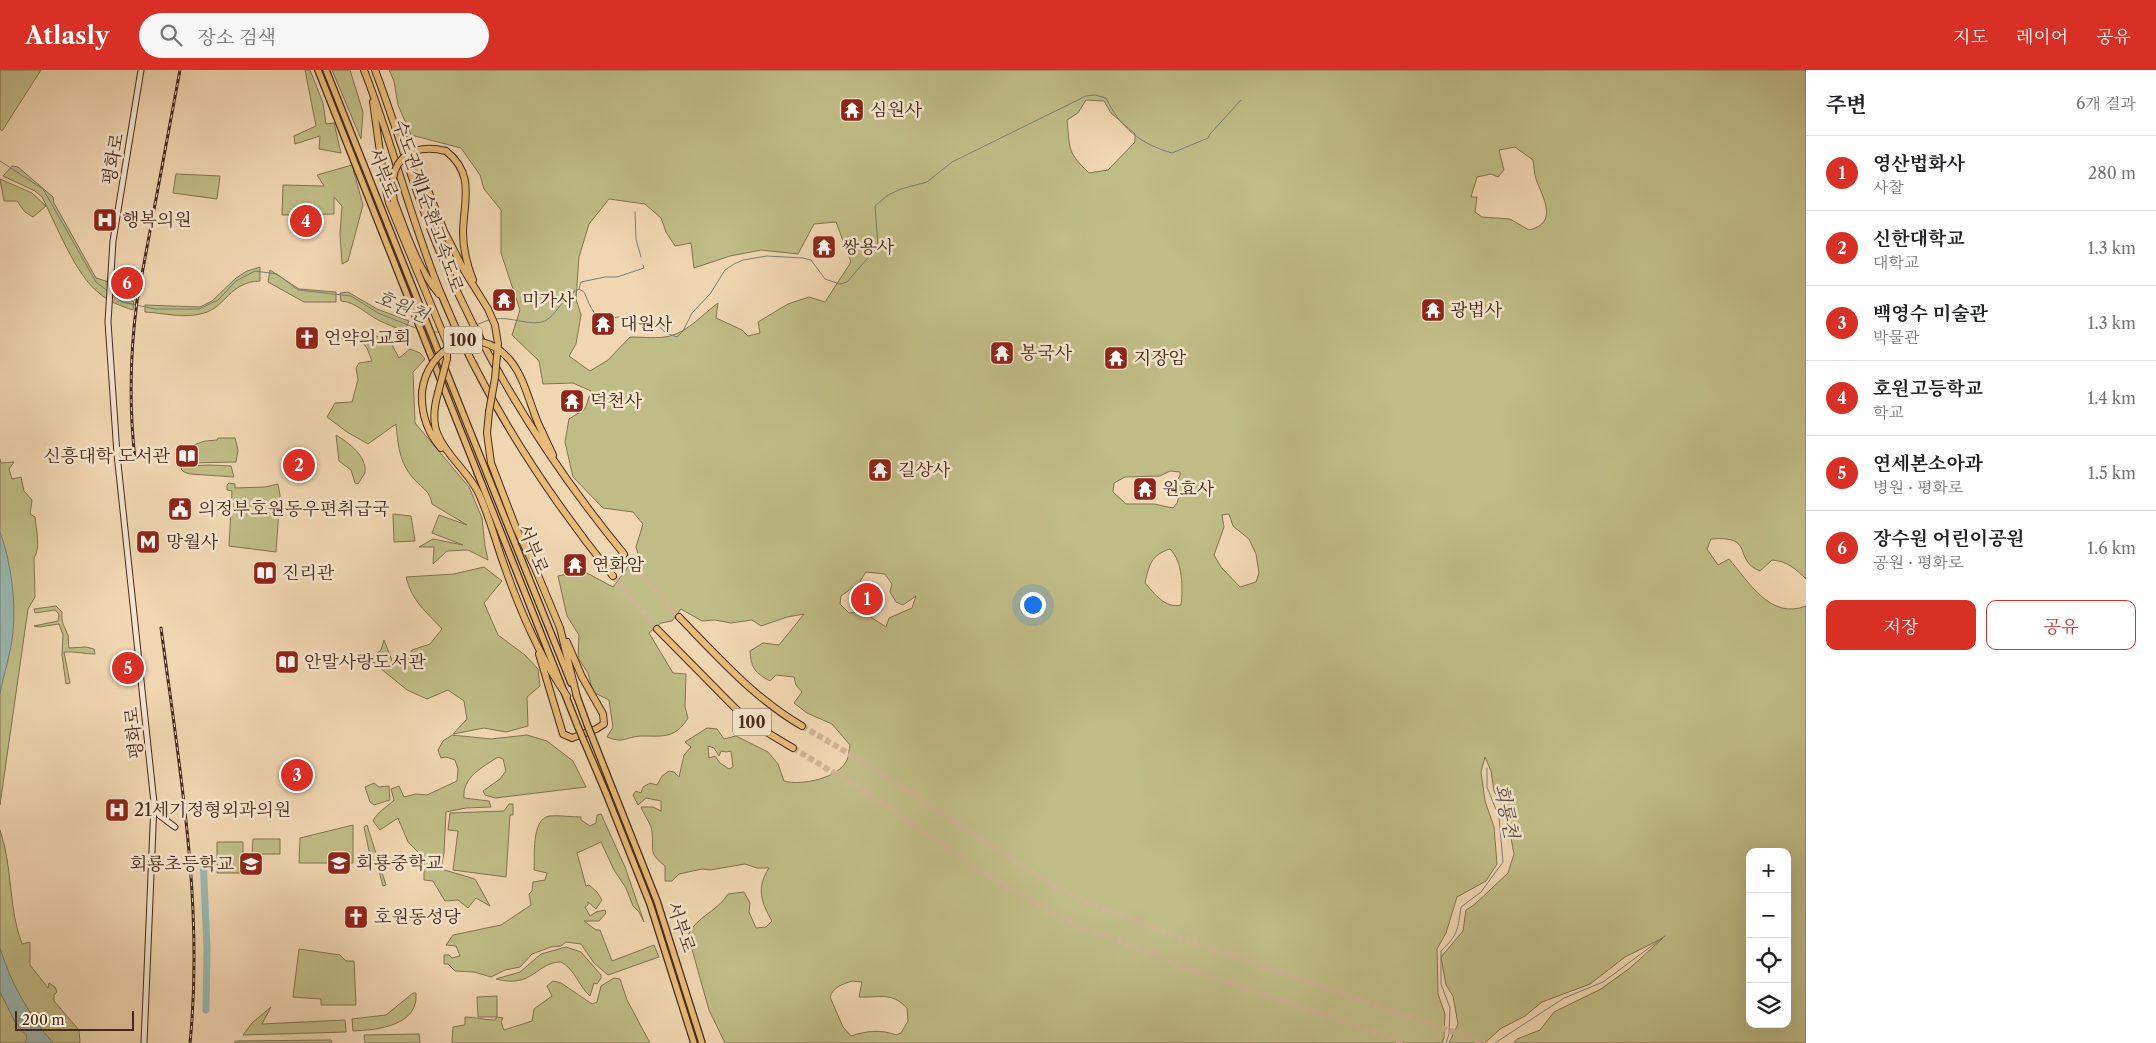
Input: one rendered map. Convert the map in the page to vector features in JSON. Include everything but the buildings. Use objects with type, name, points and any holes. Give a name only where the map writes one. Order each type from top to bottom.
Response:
[{"type":"highway","name":"서부로","points":[[318,70],[653,912],[694,1043]]},
{"type":"highway","name":"서부로","points":[[326,70],[657,901],[702,1043]]},
{"type":"highway","name":"수도권제1순환고속도로","points":[[364,70],[422,245],[476,368],[511,431],[560,508],[614,576]]},
{"type":"highway","name":"수도권제1순환고속도로","points":[[375,70],[434,238],[481,338],[528,422],[580,500],[624,554]]},
{"type":"highway","points":[[370,86],[389,203],[447,343],[447,359],[434,415],[436,432],[479,494],[547,677],[562,732],[567,738],[572,738],[600,728],[604,720],[560,628],[516,528],[491,463],[487,433],[498,344],[495,325],[444,231],[426,184],[389,108]]},
{"type":"highway","points":[[446,302],[430,284],[394,201],[392,188],[393,173],[404,157],[411,151],[420,148],[446,150],[462,168],[466,188],[463,231],[470,277]]},
{"type":"highway","points":[[462,469],[441,448],[431,434],[423,412],[422,392],[428,368],[442,351],[461,343],[487,344],[501,352],[513,365],[560,470]]},
{"type":"highway","name":"100","points":[[679,617],[729,667],[774,708],[802,726]]},
{"type":"highway","points":[[560,628],[577,698]]},
{"type":"highway","name":"100","points":[[657,629],[716,690],[753,724],[792,748]]},
{"type":"highway","points":[[531,632],[556,681],[567,696]]},
{"type":"main road","name":"평화로","points":[[141,70],[113,241],[108,302],[117,454],[154,803],[144,1043]]},
{"type":"main road","points":[[154,803],[159,815],[175,827]]},
{"type":"shaded area","points":[[0,70],[41,70],[2,131],[0,129]]},
{"type":"shaded area","points":[[305,70],[310,70],[323,103],[326,124],[334,123],[341,153],[319,149],[320,136],[295,144],[294,136],[316,126]]},
{"type":"shaded area","points":[[332,70],[350,70],[363,112],[361,139]]},
{"type":"shaded area","points":[[389,70],[1806,70],[1806,579],[1791,566],[1772,560],[1760,571],[1747,561],[1739,544],[1734,541],[1711,539],[1707,549],[1718,565],[1729,559],[1753,588],[1771,603],[1782,608],[1793,609],[1806,606],[1806,1043],[1514,1043],[1517,1039],[1540,1030],[1554,1012],[1601,989],[1630,968],[1663,938],[1625,957],[1590,984],[1542,1002],[1525,1016],[1500,1029],[1485,1043],[1449,1043],[1458,1024],[1453,996],[1446,985],[1441,957],[1463,931],[1466,910],[1474,905],[1508,873],[1514,854],[1506,812],[1494,791],[1491,771],[1485,757],[1481,772],[1485,801],[1494,827],[1497,864],[1486,881],[1457,897],[1446,933],[1437,949],[1438,994],[1445,1014],[1442,1043],[725,1043],[709,1010],[688,935],[696,923],[719,905],[728,894],[744,892],[750,903],[749,912],[756,928],[766,927],[772,921],[765,908],[761,889],[762,882],[769,868],[757,868],[745,864],[710,870],[702,869],[679,874],[672,881],[665,881],[665,866],[654,854],[652,829],[641,807],[653,807],[661,811],[661,801],[646,798],[638,805],[633,795],[636,791],[641,793],[643,787],[650,783],[657,785],[662,776],[669,771],[674,772],[679,777],[684,755],[691,747],[685,742],[707,728],[717,729],[724,739],[736,736],[768,752],[778,764],[784,781],[792,782],[819,779],[836,772],[847,760],[850,745],[832,724],[807,713],[794,703],[802,692],[796,685],[794,677],[776,675],[770,681],[757,672],[751,662],[750,651],[763,643],[779,645],[804,614],[787,617],[761,626],[752,620],[731,623],[715,620],[702,621],[681,609],[672,621],[661,623],[649,633],[673,673],[686,674],[685,707],[688,718],[678,730],[668,735],[641,736],[621,740],[607,737],[613,727],[609,700],[593,692],[588,673],[578,658],[579,635],[567,616],[558,576],[583,571],[613,587],[638,554],[636,547],[643,524],[633,512],[603,508],[573,477],[565,442],[569,419],[585,409],[591,391],[573,383],[543,384],[539,361],[512,335],[520,310],[501,253],[501,210],[484,189],[480,175],[461,148],[411,135],[398,105],[394,81]],"holes":[[[1086,100],[1104,101],[1111,113],[1135,134],[1135,142],[1108,170],[1089,173],[1073,155],[1067,120],[1078,113]],[[1515,147],[1533,160],[1535,177],[1546,209],[1544,222],[1538,227],[1529,230],[1510,219],[1482,217],[1475,212],[1477,197],[1471,197],[1477,177],[1491,174],[1498,177],[1504,170],[1499,150]],[[609,199],[645,204],[661,218],[666,232],[675,246],[691,243],[694,268],[730,256],[761,250],[798,254],[814,224],[836,222],[851,262],[825,302],[809,297],[788,304],[758,322],[760,333],[748,336],[742,330],[716,318],[718,303],[677,334],[661,337],[630,337],[608,360],[590,371],[569,356],[576,344],[581,315],[576,299],[579,257],[589,224]],[[1170,471],[1180,472],[1180,476],[1174,485],[1180,494],[1177,503],[1173,508],[1154,504],[1126,504],[1113,492],[1114,483],[1125,477],[1160,476]],[[1229,514],[1233,526],[1249,539],[1256,554],[1259,573],[1256,582],[1240,587],[1221,567],[1214,555],[1224,527],[1222,515]],[[1170,549],[1180,568],[1182,583],[1181,605],[1175,606],[1165,602],[1145,583],[1152,562],[1164,551]],[[866,572],[885,574],[892,584],[890,592],[896,602],[903,605],[916,596],[912,608],[889,618],[886,627],[863,612],[849,613],[840,604],[841,596],[859,583]],[[708,746],[714,748],[719,756],[721,751],[731,751],[733,767],[729,769],[720,763],[715,756],[709,758]],[[852,981],[862,982],[859,997],[890,997],[907,1008],[908,1021],[901,1033],[896,1035],[874,1031],[851,1036],[843,1027],[830,997],[836,988]]]},
{"type":"shaded area","points":[[352,165],[363,205],[348,261],[342,264],[340,234],[342,206],[334,197],[334,214],[282,215],[283,185],[324,186],[317,175]]},
{"type":"shaded area","points":[[12,166],[18,167],[53,197],[54,203],[96,278],[115,284],[116,293],[134,302],[133,310],[107,299],[82,275],[42,197],[35,191],[3,176]]},
{"type":"shaded area","points":[[176,174],[220,176],[217,199],[173,193]]},
{"type":"shaded area","points":[[0,179],[32,193],[46,206],[33,217],[25,212],[17,201],[4,201]]},
{"type":"shaded area","points":[[260,267],[260,281],[250,282],[234,290],[218,306],[204,313],[182,316],[145,312],[145,305],[200,307],[212,301],[236,278],[247,271]]},
{"type":"shaded area","points":[[270,270],[299,289],[336,292],[336,302],[304,302],[268,282]]},
{"type":"shaded area","points":[[120,272],[136,273],[135,300],[118,294]]},
{"type":"shaded area","points":[[348,292],[377,309],[409,321],[407,326],[402,330],[380,321],[351,304],[341,301],[340,293]]},
{"type":"shaded area","points":[[328,330],[359,332],[389,339],[399,358],[410,349],[420,353],[425,359],[413,372],[415,423],[469,487],[482,518],[488,560],[468,550],[447,551],[433,564],[434,547],[419,547],[433,539],[463,545],[432,533],[439,515],[467,525],[432,504],[428,493],[409,473],[400,453],[396,424],[368,444],[347,432],[327,417],[335,403],[352,402],[358,380],[356,368],[359,363],[372,361],[367,348],[362,342],[351,343],[341,338],[325,337]]},
{"type":"shaded area","points":[[336,435],[351,446],[363,461],[365,473],[358,484],[355,483],[351,470],[339,461]]},
{"type":"shaded area","points":[[218,438],[235,438],[238,450],[236,462],[186,463],[178,458],[176,451],[205,441],[217,440]]},
{"type":"shaded area","points":[[0,459],[1,463],[14,462],[9,469],[12,479],[21,477],[24,491],[32,500],[30,514],[35,517],[38,544],[34,558],[35,597],[28,609],[0,805]]},
{"type":"shaded area","points":[[183,466],[231,466],[234,477],[190,474],[181,469]]},
{"type":"shaded area","points":[[229,483],[235,484],[235,488],[265,487],[278,484],[280,495],[276,552],[229,546],[232,491],[227,490]]},
{"type":"shaded area","points":[[393,514],[411,516],[415,541],[394,542]]},
{"type":"shaded area","points":[[484,567],[502,581],[484,603],[498,635],[525,655],[538,669],[540,686],[527,697],[528,726],[506,732],[484,728],[453,734],[467,719],[464,701],[448,690],[427,699],[407,690],[369,659],[381,650],[384,640],[393,663],[407,658],[412,650],[430,644],[442,629],[416,600],[406,577],[454,574]]},
{"type":"shaded area","points":[[56,606],[62,612],[62,621],[68,635],[69,648],[86,647],[94,649],[95,654],[64,652],[70,683],[66,684],[62,655],[63,635],[59,624],[34,626],[58,621],[59,614],[55,610],[35,613],[34,609]]},
{"type":"shaded area","points":[[452,735],[491,739],[527,735],[547,741],[573,761],[586,787],[495,798],[485,795],[483,791],[500,779],[506,771],[503,759],[498,757],[470,778],[466,784],[464,798],[489,801],[491,807],[466,808],[446,812],[444,853],[441,869],[475,879],[490,906],[476,898],[468,908],[458,900],[445,901],[433,881],[424,880],[424,867],[419,853],[408,842],[398,818],[380,830],[373,821],[394,800],[391,789],[399,786],[404,797],[416,794],[427,795],[457,781],[458,769],[455,760],[446,757],[441,758],[438,750],[443,741]]},
{"type":"shaded area","points":[[374,783],[379,787],[389,786],[390,800],[374,805],[370,802],[365,787]]},
{"type":"shaded area","points":[[509,804],[513,804],[513,815],[510,815],[506,877],[453,870],[458,831],[448,830],[450,813],[504,811]]},
{"type":"shaded area","points":[[601,814],[625,867],[644,922],[639,912],[633,906],[626,888],[614,870],[601,842],[577,853],[586,886],[589,885],[597,892],[602,900],[596,909],[588,902],[588,905],[585,907],[590,916],[605,910],[606,913],[599,921],[584,921],[596,930],[600,930],[612,961],[654,945],[659,957],[608,975],[594,963],[581,944],[566,942],[561,946],[551,947],[532,954],[520,967],[505,970],[491,977],[474,972],[455,971],[448,964],[444,964],[444,955],[449,955],[452,958],[460,956],[456,946],[446,945],[453,935],[501,925],[531,905],[529,894],[532,891],[533,882],[545,880],[547,873],[534,870],[535,839],[539,824],[543,819],[549,816],[581,817],[581,820],[590,826],[596,823],[597,815]]},
{"type":"shaded area","points":[[353,825],[353,863],[299,863],[300,838]]},
{"type":"shaded area","points":[[367,825],[386,885],[383,886],[377,864],[372,865],[364,827]]},
{"type":"shaded area","points":[[0,830],[7,859],[14,916],[22,944],[30,942],[30,965],[48,988],[49,983],[55,987],[57,992],[54,995],[54,1001],[79,1030],[80,1043],[0,1043]]},
{"type":"shaded area","points":[[253,839],[280,839],[280,854],[252,854]]},
{"type":"shaded area","points":[[217,842],[243,842],[243,873],[217,873]]},
{"type":"shaded area","points":[[566,947],[581,952],[601,975],[597,984],[594,983],[590,996],[570,969],[561,962],[546,966],[518,981],[496,979],[520,972],[541,954]]},
{"type":"shaded area","points":[[299,949],[340,955],[346,961],[354,961],[356,1005],[321,1005],[321,999],[293,997]]},
{"type":"shaded area","points":[[614,978],[620,979],[627,1000],[650,1043],[452,1043],[453,1027],[465,1025],[465,1017],[495,1020],[497,1017],[503,1018],[501,1022],[504,1030],[532,1021],[534,1009],[552,996],[547,986],[553,981],[561,983],[592,1004],[597,1002],[601,986]]},
{"type":"shaded area","points":[[413,993],[416,993],[415,1004],[411,1013],[404,1019],[384,1027],[353,1031],[352,1019],[386,1015]]},
{"type":"shaded area","points":[[497,996],[497,1017],[478,1017],[477,997]]},
{"type":"shaded area","points":[[271,1007],[262,1024],[345,1020],[346,1032],[243,1035],[252,1023]]},
{"type":"shaded area","points":[[419,1034],[420,1043],[365,1043],[364,1035]]},
{"type":"shaded area","points":[[331,1040],[332,1043],[235,1043],[235,1041]]},
{"type":"water","points":[[0,532],[10,568],[14,620],[12,640],[0,693]]},
{"type":"water","points":[[0,948],[4,961],[22,998],[36,1021],[53,1043],[25,1043],[26,1035],[15,1022],[0,992]]},
{"type":"waterway","points":[[494,319],[500,318],[534,323],[545,321],[554,314],[568,297],[579,289],[584,292],[594,312],[601,318],[625,317],[653,321],[666,333],[677,337],[683,331],[692,313],[710,294],[725,270],[743,260],[767,256],[803,258],[811,260],[825,279],[840,284],[847,282],[878,246],[875,206],[888,195],[901,189],[927,182],[952,162],[1086,96],[1095,95],[1106,98],[1118,118],[1141,140],[1172,153],[1208,138],[1241,100]]},
{"type":"waterway","name":"호원천","points":[[0,161],[43,189],[96,282],[109,292]]},
{"type":"waterway","points":[[635,212],[636,239],[641,257]]},
{"type":"waterway","points":[[579,289],[581,282],[605,277],[617,277],[644,268],[643,265]]},
{"type":"waterway","name":"호원천","points":[[112,294],[122,302],[155,309],[199,309],[218,300],[236,281],[255,271],[277,274],[298,290],[351,296],[378,313],[418,329]]},
{"type":"waterway","name":"호원천","points":[[476,325],[491,319]]},
{"type":"waterway","name":"호원천","points":[[459,330],[472,326]]},
{"type":"waterway","name":"호원천","points":[[444,332],[455,331]]},
{"type":"waterway","name":"호원천","points":[[432,332],[440,332]]},
{"type":"waterway","name":"회룡천","points":[[1446,1043],[1449,1034],[1450,1008],[1441,984],[1441,951],[1454,936],[1461,907],[1481,892],[1503,862],[1499,817],[1487,787],[1487,768]]},
{"type":"waterway","points":[[203,857],[207,948],[206,1010]]},
{"type":"waterway","name":"회룡천","points":[[1495,1043],[1564,998],[1603,982],[1665,936]]},
{"type":"tunnel","points":[[624,554],[679,617]]},
{"type":"tunnel","points":[[613,576],[657,629]]},
{"type":"tunnel","points":[[802,726],[865,763],[1040,878],[1083,901],[1161,931],[1485,1043]]},
{"type":"tunnel","points":[[793,748],[885,804],[976,869],[1076,925],[1193,970],[1405,1043]]},
{"type":"railway","points":[[135,459],[131,400],[137,301],[180,70]]},
{"type":"railway","points":[[161,628],[182,783],[192,887],[194,991],[190,1043]]},
{"type":"place","name":"심원사","points":[[852,110]]},
{"type":"place","name":"행복의원","points":[[105,220]]},
{"type":"place","name":"호원고등학교","points":[[306,221]]},
{"type":"place","name":"쌍용사","points":[[824,247]]},
{"type":"place","name":"장수원 어린이공원","points":[[127,283]]},
{"type":"place","name":"미가사","points":[[504,300]]},
{"type":"place","name":"광법사","points":[[1433,310]]},
{"type":"place","name":"대원사","points":[[603,324]]},
{"type":"place","name":"언약의교회","points":[[307,338]]},
{"type":"place","name":"봉국사","points":[[1002,353]]},
{"type":"place","name":"지장암","points":[[1116,358]]},
{"type":"place","name":"덕천사","points":[[572,401]]},
{"type":"place","name":"신흥대학 도서관","points":[[187,456]]},
{"type":"place","name":"신한대학교","points":[[299,465]]},
{"type":"place","name":"길상사","points":[[880,470]]},
{"type":"place","name":"원효사","points":[[1145,489]]},
{"type":"place","name":"의정부호원동우편취급국","points":[[180,509]]},
{"type":"place","name":"망월사","points":[[148,542]]},
{"type":"place","name":"연화암","points":[[575,565]]},
{"type":"place","name":"진리관","points":[[265,573]]},
{"type":"place","name":"영산법화사","points":[[867,599]]},
{"type":"place","name":"안말사랑도서관","points":[[287,662]]},
{"type":"place","name":"연세본소아과","points":[[128,668]]},
{"type":"place","name":"백영수 미술관","points":[[297,775]]},
{"type":"place","name":"21세기정형외과의원","points":[[117,810]]},
{"type":"place","name":"회룡중학교","points":[[339,863]]},
{"type":"place","name":"회룡초등학교","points":[[251,864]]},
{"type":"place","name":"호원동성당","points":[[356,917]]}]
